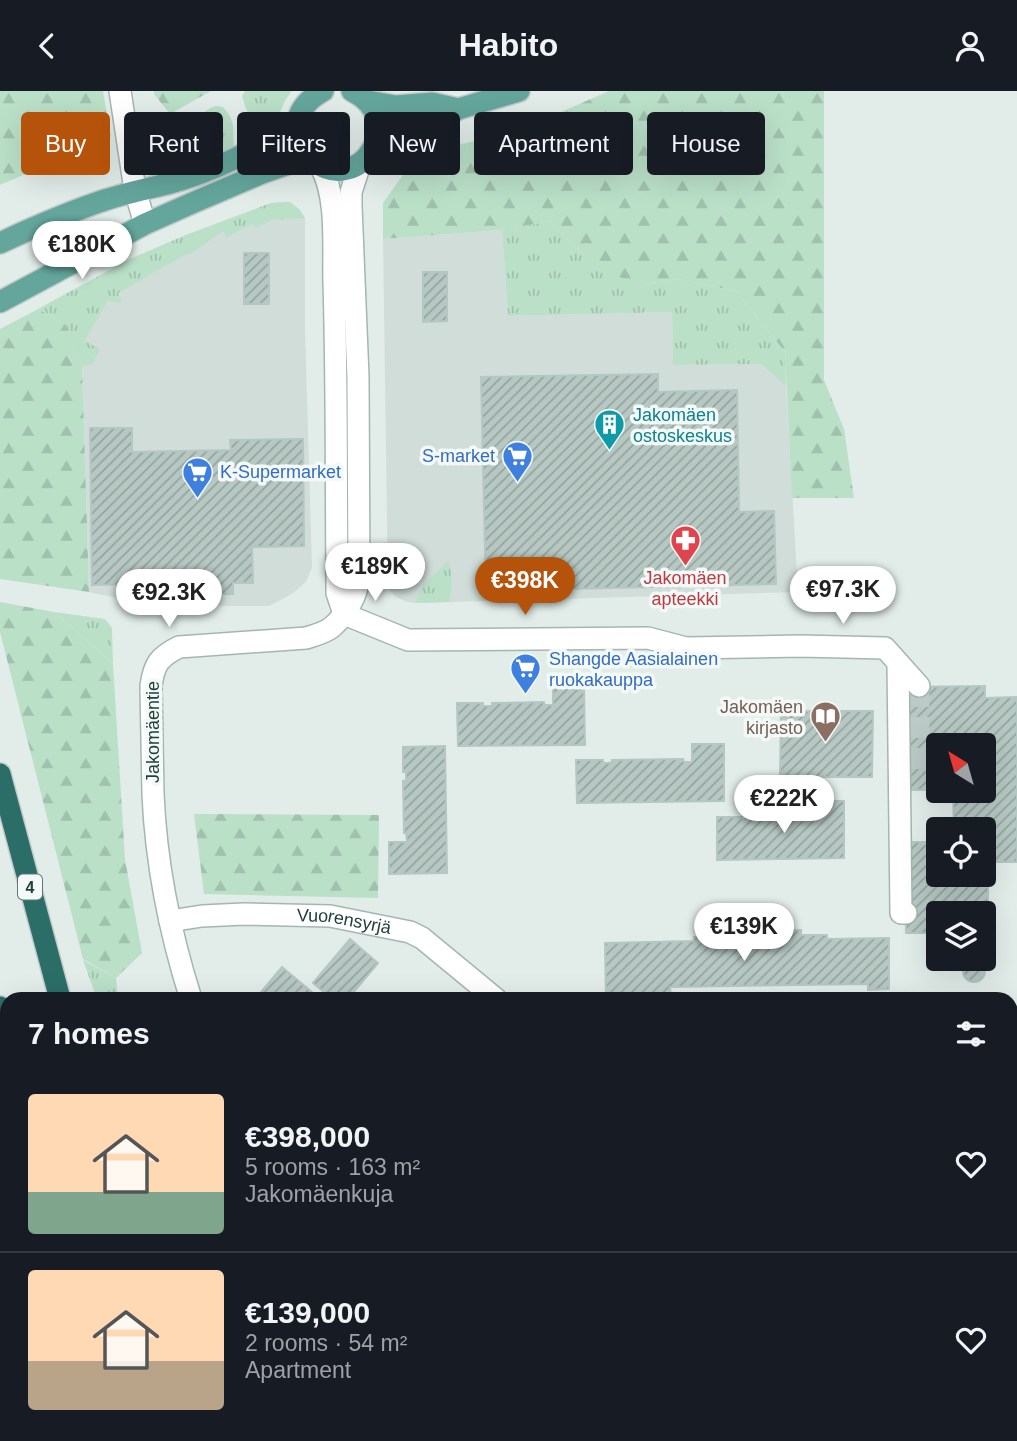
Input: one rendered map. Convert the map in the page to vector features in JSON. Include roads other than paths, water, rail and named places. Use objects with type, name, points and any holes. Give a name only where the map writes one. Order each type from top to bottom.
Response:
[{"type":"highway","name":"4","points":[[0,774],[58,992]]},
{"type":"main road","points":[[301,112],[309,100],[323,91]]},
{"type":"main road","points":[[453,112],[519,91]]},
{"type":"main road","points":[[360,96],[396,106],[432,103],[458,109]]},
{"type":"main road","points":[[360,96],[374,112]]},
{"type":"main road","points":[[0,243],[63,216],[135,190],[169,183],[213,168],[237,156]]},
{"type":"main road","points":[[350,167],[364,160]]},
{"type":"main road","points":[[0,302],[145,224],[257,175]]},
{"type":"street","points":[[120,91],[135,190],[145,224]]},
{"type":"street","name":"Jakomäentie","points":[[189,992],[170,921],[160,865],[153,796],[153,671],[159,660],[179,647],[306,638],[324,632],[344,614],[357,591],[358,377],[351,192],[360,164]]},
{"type":"street","points":[[324,175],[332,216],[337,593],[344,614],[408,640],[648,638],[686,647],[800,646],[891,656],[919,687]]},
{"type":"street","points":[[891,656],[901,913],[906,913]]},
{"type":"street","name":"Vuorensyrjä","points":[[170,921],[244,913],[318,916],[410,932],[422,938],[488,992]]},
{"type":"tunnel","points":[[919,686],[919,773]]},
{"type":"place","name":"Jakomäen ostoskeskus","points":[[610,452]]},
{"type":"place","name":"S-market","points":[[518,483]]},
{"type":"place","name":"K-Supermarket","points":[[197,499]]},
{"type":"place","name":"Jakomäen apteekki","points":[[685,567]]},
{"type":"place","name":"Shangde Aasialainen ruokakauppa","points":[[526,696]]},
{"type":"place","name":"Jakomäen kirjasto","points":[[826,744]]}]
